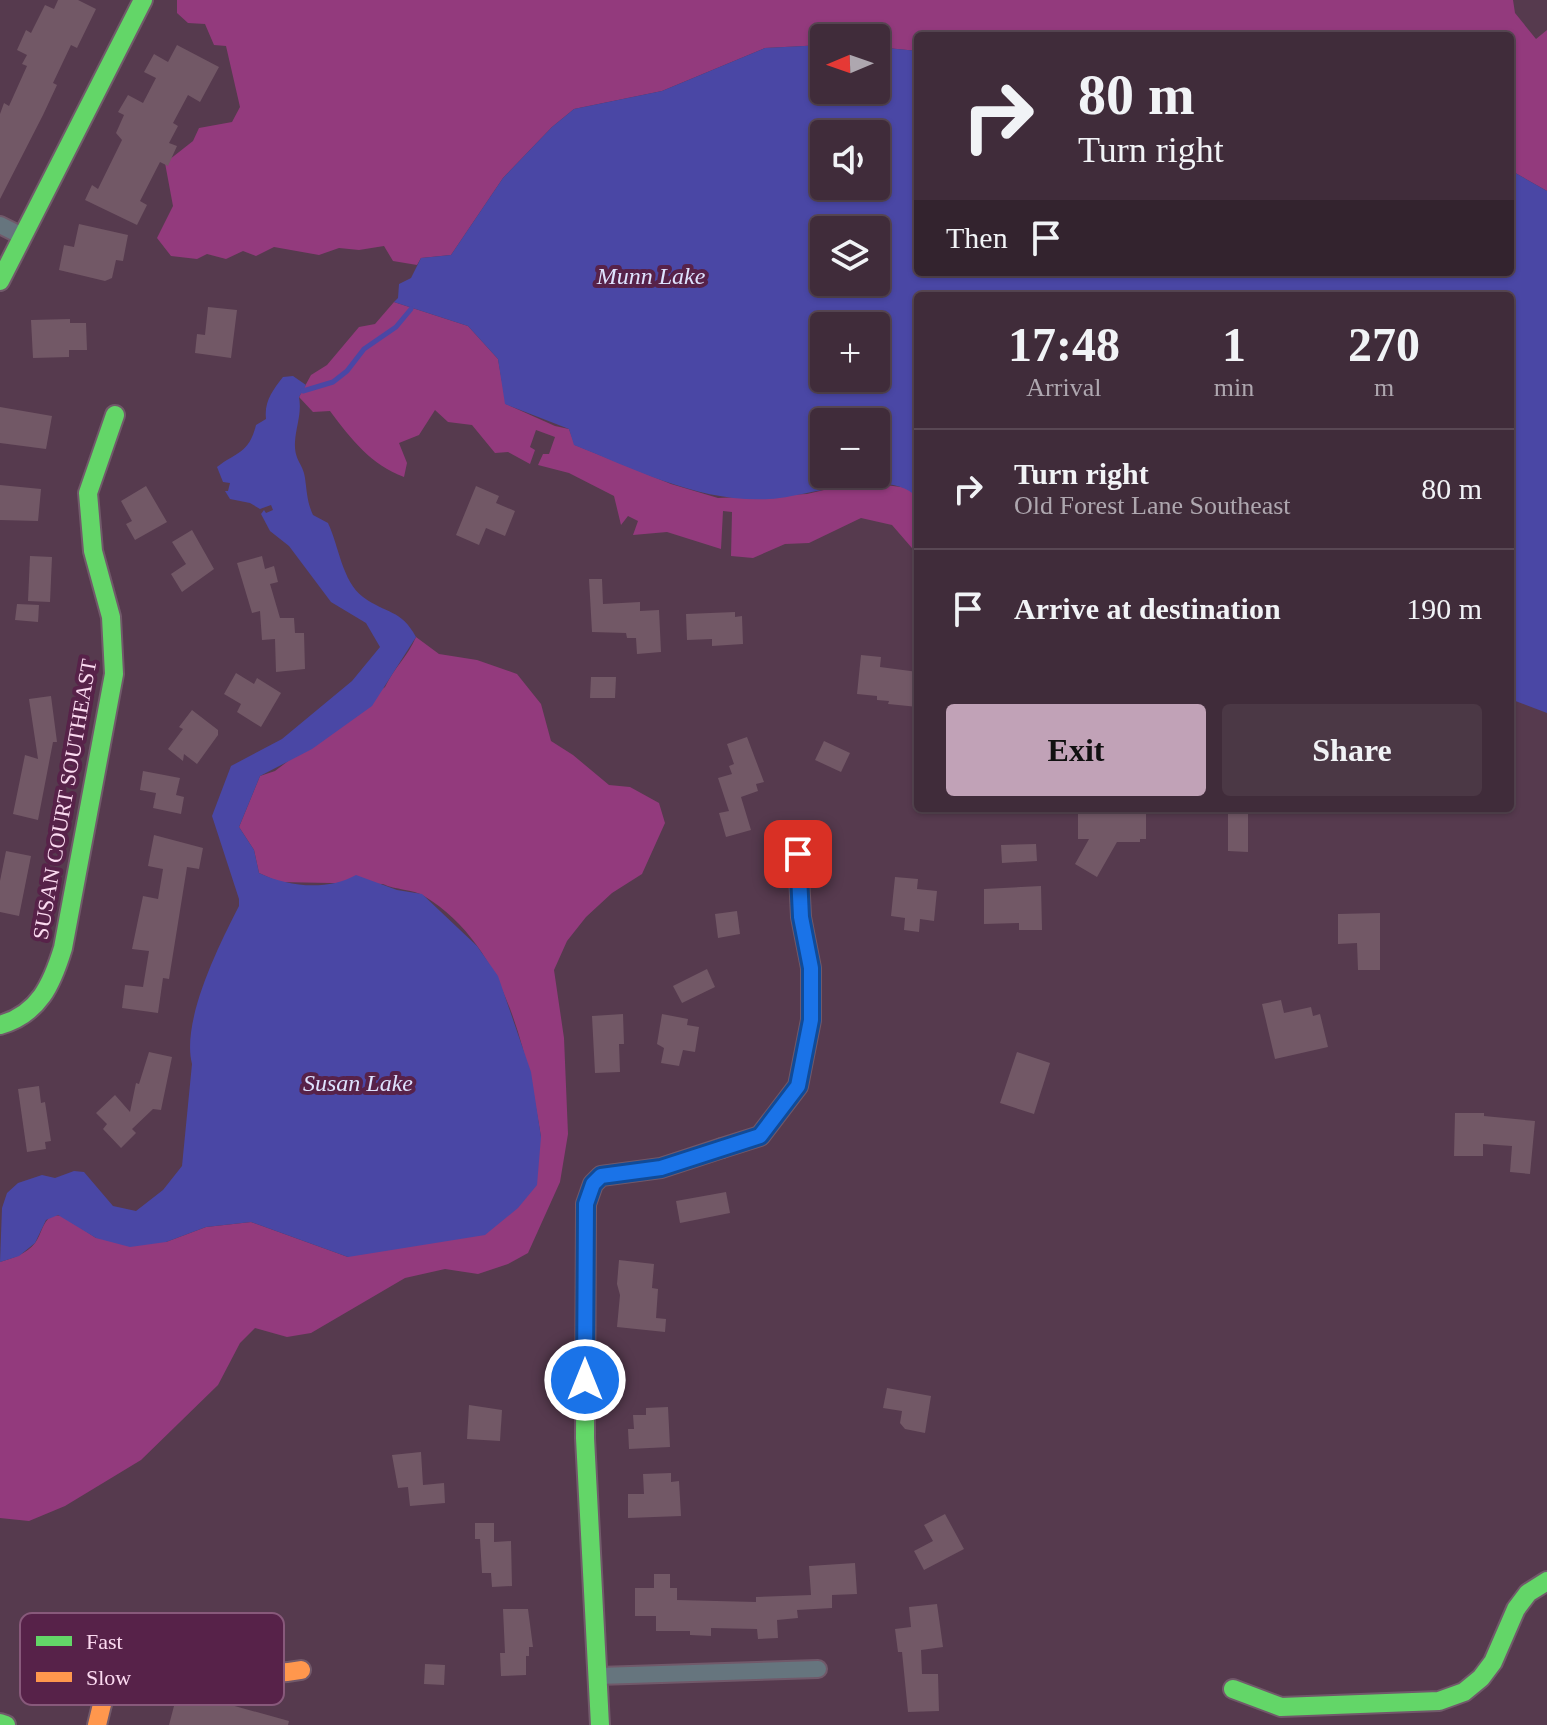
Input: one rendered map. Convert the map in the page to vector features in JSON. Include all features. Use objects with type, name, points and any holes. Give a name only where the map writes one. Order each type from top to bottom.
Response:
[{"type":"street","points":[[0,281],[143,0]]},
{"type":"street","points":[[0,225],[22,236]]},
{"type":"street","name":"SUSAN COURT SOUTHEAST","points":[[0,1025],[27,1013],[47,994],[53,981],[63,948],[107,721],[115,660],[113,632],[93,551],[88,493],[115,415]]},
{"type":"street","points":[[600,1725],[585,1438],[586,1204],[593,1184],[601,1176],[661,1168],[760,1136],[798,1086],[811,1020],[811,968],[801,917],[798,854]]},
{"type":"street","points":[[1233,1689],[1281,1707],[1439,1701],[1459,1696],[1475,1686],[1494,1665],[1512,1614],[1523,1598],[1547,1581]]},
{"type":"street","points":[[598,1676],[818,1669]]},
{"type":"street","points":[[284,1674],[301,1670]]},
{"type":"street","points":[[97,1725],[102,1705]]},
{"type":"street","points":[[0,1723],[6,1725]]},
{"type":"shaded area","points":[[177,0],[1513,0],[1515,13],[1536,39],[1547,30],[1547,191],[1514,172],[1514,32],[914,32],[914,51],[890,48],[890,24],[810,24],[810,46],[765,48],[662,91],[574,109],[552,127],[503,178],[451,255],[421,258],[417,265],[393,261],[384,246],[359,250],[339,248],[319,255],[274,247],[256,256],[243,251],[226,259],[207,254],[197,259],[171,256],[157,238],[173,206],[165,163],[193,141],[199,128],[232,122],[240,107],[226,46],[214,45],[205,24],[188,23],[177,13]]},
{"type":"shaded area","points":[[394,302],[468,326],[498,359],[506,404],[569,429],[575,445],[671,484],[718,498],[807,494],[832,488],[909,488],[914,494],[914,550],[892,525],[861,518],[809,543],[785,544],[753,558],[731,556],[732,512],[723,511],[721,549],[667,532],[633,535],[638,521],[628,516],[621,525],[614,496],[569,473],[538,465],[543,454],[549,454],[555,437],[536,430],[530,447],[535,450],[530,464],[508,452],[495,453],[472,425],[448,422],[435,410],[419,435],[399,443],[407,463],[404,477],[381,466],[362,450],[330,411],[313,412],[299,397],[311,375],[327,365],[359,327],[375,324]]},
{"type":"shaded area","points":[[416,637],[439,654],[477,660],[517,674],[541,704],[551,741],[609,785],[630,787],[659,803],[665,823],[642,874],[612,893],[586,917],[567,941],[554,970],[564,1038],[568,1134],[560,1182],[528,1253],[478,1274],[445,1269],[405,1278],[311,1333],[287,1337],[255,1328],[240,1343],[218,1385],[141,1460],[65,1506],[29,1521],[0,1518],[0,1262],[32,1247],[52,1215],[63,1216],[96,1238],[166,1242],[206,1227],[251,1222],[348,1257],[541,1137],[528,1070],[508,1003],[493,971],[474,942],[452,917],[420,894],[383,884],[279,882],[259,873],[254,850],[239,827],[260,776],[275,771],[385,687]]},
{"type":"water","name":"Munn Lake","points":[[810,46],[810,104],[890,104],[890,48],[914,51],[914,276],[1514,276],[1514,172],[1547,191],[1547,713],[1514,701],[1514,292],[914,292],[914,495],[905,488],[890,484],[890,408],[810,408],[810,488],[832,488],[769,499],[718,496],[669,483],[574,445],[569,429],[505,404],[498,359],[468,326],[394,302],[398,298],[399,284],[411,278],[421,258],[451,255],[503,178],[552,127],[574,109],[662,91],[765,48]]},
{"type":"water","name":"Susan Lake","points":[[293,376],[306,385],[299,397],[295,448],[313,515],[328,523],[346,573],[356,590],[405,621],[416,637],[372,706],[312,749],[260,776],[239,827],[254,850],[259,873],[308,885],[333,883],[356,875],[397,890],[422,894],[477,946],[498,976],[531,1072],[541,1137],[537,1185],[518,1208],[485,1235],[348,1257],[251,1222],[206,1227],[166,1242],[130,1247],[96,1238],[58,1215],[46,1220],[35,1243],[19,1256],[0,1262],[2,1208],[7,1193],[18,1183],[42,1175],[55,1178],[74,1171],[84,1172],[113,1206],[136,1211],[163,1190],[182,1166],[192,1064],[192,1027],[204,984],[239,906],[212,816],[231,766],[282,739],[352,681],[380,647],[366,623],[331,602],[289,546],[270,531],[261,514],[264,510],[266,513],[273,510],[271,505],[260,509],[250,503],[230,499],[225,491],[228,491],[230,483],[223,482],[217,467],[246,447],[256,425],[266,419],[268,401],[276,387],[283,377]]},
{"type":"building","points":[[58,0],[78,0],[96,9],[77,48],[71,45],[53,83],[57,85],[0,199],[0,114],[4,103],[9,106],[27,66],[22,64],[27,55],[17,50],[26,30],[31,33],[45,5],[54,9]]},
{"type":"building","points":[[177,45],[219,67],[200,102],[188,95],[173,123],[178,126],[169,143],[177,146],[168,166],[160,162],[140,201],[147,205],[137,225],[85,200],[92,185],[98,189],[122,140],[116,133],[124,115],[118,112],[128,95],[143,103],[156,78],[144,72],[154,54],[168,62]]},
{"type":"building","points":[[79,224],[128,235],[123,261],[116,260],[112,278],[105,281],[59,270],[64,245],[74,247]]},
{"type":"building","points":[[208,307],[237,310],[231,358],[195,353],[197,334],[205,335]]},
{"type":"building","points":[[70,319],[70,323],[86,323],[87,350],[69,350],[69,357],[33,358],[31,320]]},
{"type":"building","points":[[0,407],[52,416],[46,449],[0,443]]},
{"type":"building","points":[[0,485],[41,489],[38,521],[0,520]]},
{"type":"building","points":[[146,486],[167,522],[135,540],[126,524],[132,521],[121,501]]},
{"type":"building","points":[[476,486],[499,496],[496,503],[515,511],[505,536],[486,528],[479,545],[456,535]]},
{"type":"building","points":[[192,530],[214,569],[182,592],[171,574],[186,564],[172,542]]},
{"type":"building","points":[[30,556],[52,557],[50,602],[28,601]]},
{"type":"building","points":[[262,556],[265,569],[274,566],[278,582],[270,584],[280,618],[294,618],[295,633],[304,633],[305,669],[276,672],[275,639],[262,640],[260,611],[252,613],[237,563]]},
{"type":"building","points":[[589,579],[602,579],[603,604],[640,602],[640,611],[659,610],[661,652],[637,654],[636,638],[627,638],[626,633],[592,632]]},
{"type":"building","points":[[17,604],[39,605],[38,622],[15,620]]},
{"type":"building","points":[[735,612],[735,617],[742,616],[743,644],[712,646],[712,639],[687,640],[686,614]]},
{"type":"building","points":[[861,655],[881,657],[880,667],[914,671],[914,707],[888,704],[889,701],[877,700],[877,696],[857,694]]},
{"type":"building","points":[[236,673],[254,684],[257,678],[281,693],[261,727],[237,712],[241,704],[224,694]]},
{"type":"building","points":[[591,677],[616,677],[615,698],[590,698]]},
{"type":"building","points":[[51,696],[57,742],[53,742],[38,820],[13,814],[25,755],[38,759],[29,699]]},
{"type":"building","points":[[192,710],[218,730],[218,735],[197,764],[184,754],[183,761],[168,749]]},
{"type":"building","points":[[747,737],[764,782],[756,784],[758,791],[741,797],[751,830],[726,837],[719,813],[729,811],[718,778],[732,774],[729,766],[734,764],[727,744]]},
{"type":"building","points":[[824,741],[850,753],[841,772],[815,760]]},
{"type":"building","points":[[143,771],[180,778],[176,795],[184,797],[181,814],[153,808],[156,793],[140,790]]},
{"type":"building","points":[[1078,812],[1146,814],[1146,839],[1117,842],[1097,877],[1075,864],[1089,839],[1078,839]]},
{"type":"building","points":[[1228,812],[1248,812],[1248,852],[1228,851]]},
{"type":"building","points":[[154,835],[203,848],[199,869],[187,867],[169,979],[163,978],[158,1013],[122,1008],[125,985],[143,987],[149,951],[132,949],[143,896],[158,899],[163,869],[148,866]]},
{"type":"building","points":[[1036,844],[1037,861],[1002,863],[1001,845]]},
{"type":"building","points":[[6,851],[31,856],[19,916],[0,912],[0,881]]},
{"type":"building","points":[[895,877],[918,879],[917,889],[937,891],[934,921],[920,919],[919,932],[904,930],[905,918],[891,916]]},
{"type":"building","points":[[1041,886],[1042,930],[1019,930],[1019,923],[984,924],[984,889]]},
{"type":"building","points":[[737,911],[740,934],[718,938],[715,914]]},
{"type":"building","points":[[1380,913],[1380,970],[1358,970],[1357,943],[1338,944],[1338,914]]},
{"type":"building","points":[[707,969],[715,987],[682,1003],[673,986]]},
{"type":"building","points":[[1281,1000],[1284,1013],[1311,1007],[1313,1016],[1320,1014],[1328,1047],[1275,1059],[1262,1004]]},
{"type":"building","points":[[623,1014],[624,1044],[619,1044],[620,1072],[595,1073],[592,1016]]},
{"type":"building","points":[[662,1014],[688,1019],[687,1025],[699,1027],[695,1052],[683,1050],[679,1066],[661,1063],[664,1048],[657,1044]]},
{"type":"building","points":[[149,1052],[172,1057],[161,1110],[153,1109],[132,1129],[136,1133],[121,1148],[103,1129],[107,1124],[96,1113],[115,1095],[130,1112],[136,1083],[139,1084]]},
{"type":"building","points":[[1017,1052],[1050,1063],[1034,1114],[1000,1103]]},
{"type":"building","points":[[39,1086],[41,1103],[45,1102],[51,1141],[45,1142],[46,1149],[27,1152],[18,1089]]},
{"type":"building","points":[[1455,1113],[1484,1113],[1484,1116],[1535,1121],[1530,1174],[1510,1172],[1512,1146],[1483,1144],[1483,1156],[1454,1156]]},
{"type":"building","points":[[726,1192],[730,1213],[680,1223],[676,1201]]},
{"type":"building","points":[[619,1260],[654,1264],[652,1288],[658,1289],[656,1318],[666,1319],[665,1332],[617,1327]]},
{"type":"building","points":[[887,1388],[931,1396],[925,1433],[905,1429],[900,1423],[902,1411],[883,1408]]},
{"type":"building","points":[[469,1405],[502,1410],[500,1441],[467,1439]]},
{"type":"building","points":[[668,1407],[670,1447],[629,1449],[628,1429],[634,1429],[633,1415],[646,1415],[646,1408]]},
{"type":"building","points":[[421,1452],[423,1485],[444,1483],[445,1503],[410,1506],[408,1487],[398,1488],[392,1455]]},
{"type":"building","points":[[671,1473],[671,1482],[679,1481],[681,1516],[628,1518],[628,1494],[644,1494],[643,1474]]},
{"type":"building","points":[[945,1514],[964,1549],[924,1570],[914,1551],[933,1541],[924,1525]]},
{"type":"building","points":[[475,1523],[494,1523],[494,1542],[511,1541],[512,1586],[492,1587],[491,1573],[482,1573],[480,1539],[475,1539]]},
{"type":"building","points":[[855,1563],[857,1594],[832,1595],[832,1608],[797,1610],[798,1618],[777,1620],[778,1638],[758,1639],[757,1629],[711,1628],[711,1636],[690,1635],[690,1631],[656,1631],[656,1616],[635,1616],[635,1588],[654,1588],[654,1574],[670,1574],[670,1588],[677,1588],[677,1600],[756,1602],[756,1597],[811,1595],[809,1566]]},
{"type":"building","points":[[937,1604],[943,1647],[921,1650],[922,1674],[938,1674],[939,1711],[908,1712],[902,1652],[898,1652],[895,1629],[911,1627],[909,1607]]},
{"type":"building","points":[[503,1609],[528,1609],[533,1647],[529,1647],[529,1656],[526,1656],[526,1675],[501,1676],[500,1653],[505,1653]]},
{"type":"building","points":[[425,1664],[445,1665],[444,1685],[424,1684]]},
{"type":"building","points":[[174,1705],[231,1705],[289,1721],[288,1725],[169,1725]]},
{"type":"waterway","points":[[303,391],[333,382],[347,371],[364,349],[396,327],[411,309]]},
{"type":"traffic: fast","points":[[0,281],[143,0]]},
{"type":"traffic: fast","points":[[0,1025],[25,1013],[42,996],[63,948],[114,674],[111,617],[93,551],[88,493],[115,415]]},
{"type":"traffic: fast","points":[[600,1725],[585,1438],[586,1204],[593,1184],[601,1176],[661,1168],[722,1148]]},
{"type":"traffic: fast","points":[[1233,1689],[1281,1707],[1439,1701],[1464,1692],[1481,1678],[1493,1662],[1516,1609],[1528,1593],[1547,1581]]},
{"type":"traffic: fast","points":[[0,1723],[6,1725]]},
{"type":"traffic: slow","points":[[722,1148],[760,1136],[798,1086],[811,1020],[811,968],[801,917],[798,854]]},
{"type":"traffic: slow","points":[[284,1672],[301,1670]]},
{"type":"traffic: slow","points":[[97,1725],[102,1705]]},
{"type":"route","points":[[585,1380],[586,1204],[593,1184],[601,1176],[661,1168],[760,1136],[798,1086],[811,1020],[811,968],[801,917],[798,854]]}]
